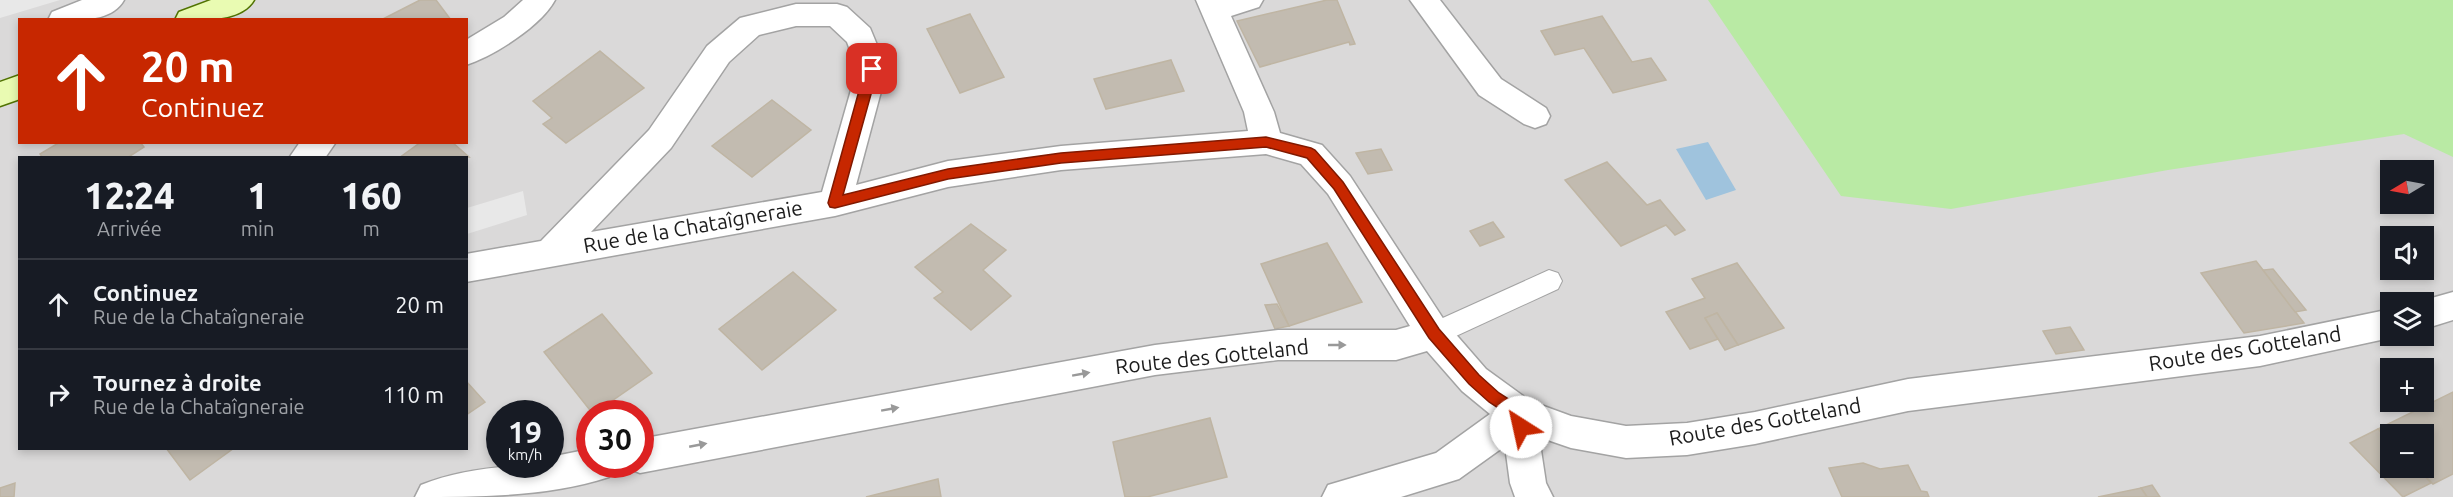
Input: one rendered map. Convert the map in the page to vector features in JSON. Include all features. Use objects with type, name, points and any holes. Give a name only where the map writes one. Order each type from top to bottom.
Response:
[{"type":"main road","points":[[194,18],[240,0]]},
{"type":"main road","points":[[0,94],[18,87]]},
{"type":"street","points":[[67,18],[110,0]]},
{"type":"street","points":[[468,53],[514,25],[541,0]]},
{"type":"street","points":[[1249,0],[1212,5],[1259,112],[1266,142]]},
{"type":"street","points":[[1424,0],[1490,87],[1535,116]]},
{"type":"street","name":"Rue de la Chataîgneraie","points":[[552,251],[660,139],[718,54],[750,26],[796,15],[837,15],[860,36],[872,69],[835,203]]},
{"type":"street","name":"Rue de la Chataîgneraie","points":[[468,268],[835,203],[948,174],[1061,158],[1266,142],[1311,154],[1332,177],[1434,334]]},
{"type":"street","points":[[306,156],[319,144]]},
{"type":"street","points":[[2434,311],[2453,306]]},
{"type":"street","name":"Route des Gotteland","points":[[654,453],[1155,360],[1278,345],[1396,345],[1434,334],[1474,380],[1518,413],[1570,432],[1626,442],[1687,439],[1755,428],[1908,395],[2260,351],[2380,326]]},
{"type":"street","points":[[1341,497],[1446,466],[1483,442],[1518,413]]},
{"type":"street","points":[[1518,413],[1528,483],[1534,497]]},
{"type":"street","points":[[434,497],[576,469]]},
{"type":"lane","points":[[1434,334],[1549,281]]},
{"type":"shaded area","points":[[0,0],[2453,0],[2453,497],[0,497]]},
{"type":"shaded area","points":[[0,0],[60,0],[0,18]]},
{"type":"shaded area","points":[[523,191],[527,215],[468,234],[468,208]]},
{"type":"green space","points":[[1708,0],[2453,0],[2453,157],[2404,134],[2168,170],[1951,209],[1841,196]]},
{"type":"water","points":[[1708,142],[1736,190],[1706,200],[1676,149]]},
{"type":"building","points":[[420,0],[436,0],[450,18],[385,18]]},
{"type":"building","points":[[1327,0],[1337,0],[1355,44],[1350,45],[1349,42],[1260,67],[1237,21]]},
{"type":"building","points":[[970,14],[1004,77],[960,93],[927,29]]},
{"type":"building","points":[[1602,16],[1632,62],[1651,58],[1666,80],[1613,93],[1584,48],[1555,55],[1541,31]]},
{"type":"building","points":[[600,51],[644,88],[566,143],[543,124],[552,118],[533,101]]},
{"type":"building","points":[[1171,60],[1184,91],[1106,109],[1094,79]]},
{"type":"building","points":[[772,100],[811,130],[752,177],[712,146]]},
{"type":"building","points":[[57,144],[142,144],[144,147],[130,156],[42,156],[40,154]]},
{"type":"building","points":[[418,144],[454,144],[468,156],[402,156]]},
{"type":"building","points":[[1381,149],[1392,170],[1368,174],[1356,153]]},
{"type":"building","points":[[1607,162],[1647,205],[1660,200],[1685,230],[1675,235],[1666,225],[1621,246],[1565,180]]},
{"type":"building","points":[[1493,222],[1504,237],[1480,246],[1470,231]]},
{"type":"building","points":[[971,224],[1006,250],[983,270],[1011,296],[971,330],[934,298],[943,292],[915,267]]},
{"type":"building","points":[[1327,243],[1362,302],[1289,326],[1261,264]]},
{"type":"building","points":[[2256,261],[2304,323],[2244,333],[2201,273]]},
{"type":"building","points":[[1737,263],[1784,328],[1738,345],[1717,313],[1705,318],[1718,339],[1690,349],[1666,312],[1705,298],[1692,279]]},
{"type":"building","points":[[2273,269],[2306,310],[2295,312],[2263,270]]},
{"type":"building","points":[[793,272],[836,310],[762,370],[719,329]]},
{"type":"building","points":[[1277,304],[1289,326],[1275,329],[1265,305]]},
{"type":"building","points":[[1717,313],[1738,345],[1725,350],[1705,318]]},
{"type":"building","points":[[602,314],[652,373],[613,400],[582,400],[544,352]]},
{"type":"building","points":[[2070,327],[2084,350],[2056,354],[2043,331]]},
{"type":"building","points":[[468,383],[485,402],[468,414]]},
{"type":"building","points":[[2453,392],[2453,474],[2433,484],[2427,478],[2434,478],[2434,424],[2388,424],[2412,412],[2434,412],[2434,401]]},
{"type":"building","points":[[1210,418],[1227,477],[1147,497],[1125,497],[1113,442]]},
{"type":"building","points":[[2378,429],[2380,431],[2380,474],[2350,443]]},
{"type":"building","points":[[168,450],[231,450],[190,480]]},
{"type":"building","points":[[1863,463],[1880,469],[1908,465],[1921,491],[1927,492],[1929,497],[1842,497],[1829,468]]},
{"type":"building","points":[[2384,478],[2426,478],[2431,483],[2403,497]]},
{"type":"building","points":[[938,479],[941,497],[866,497]]},
{"type":"building","points":[[15,483],[14,497],[0,497],[0,488]]},
{"type":"building","points":[[2152,485],[2160,497],[2147,497],[2141,488]]},
{"type":"building","points":[[2141,488],[2147,497],[2098,497]]},
{"type":"route","points":[[872,69],[835,203],[948,174],[1061,158],[1266,142],[1311,154],[1339,185],[1434,334],[1474,380],[1518,413],[1521,427]]}]
